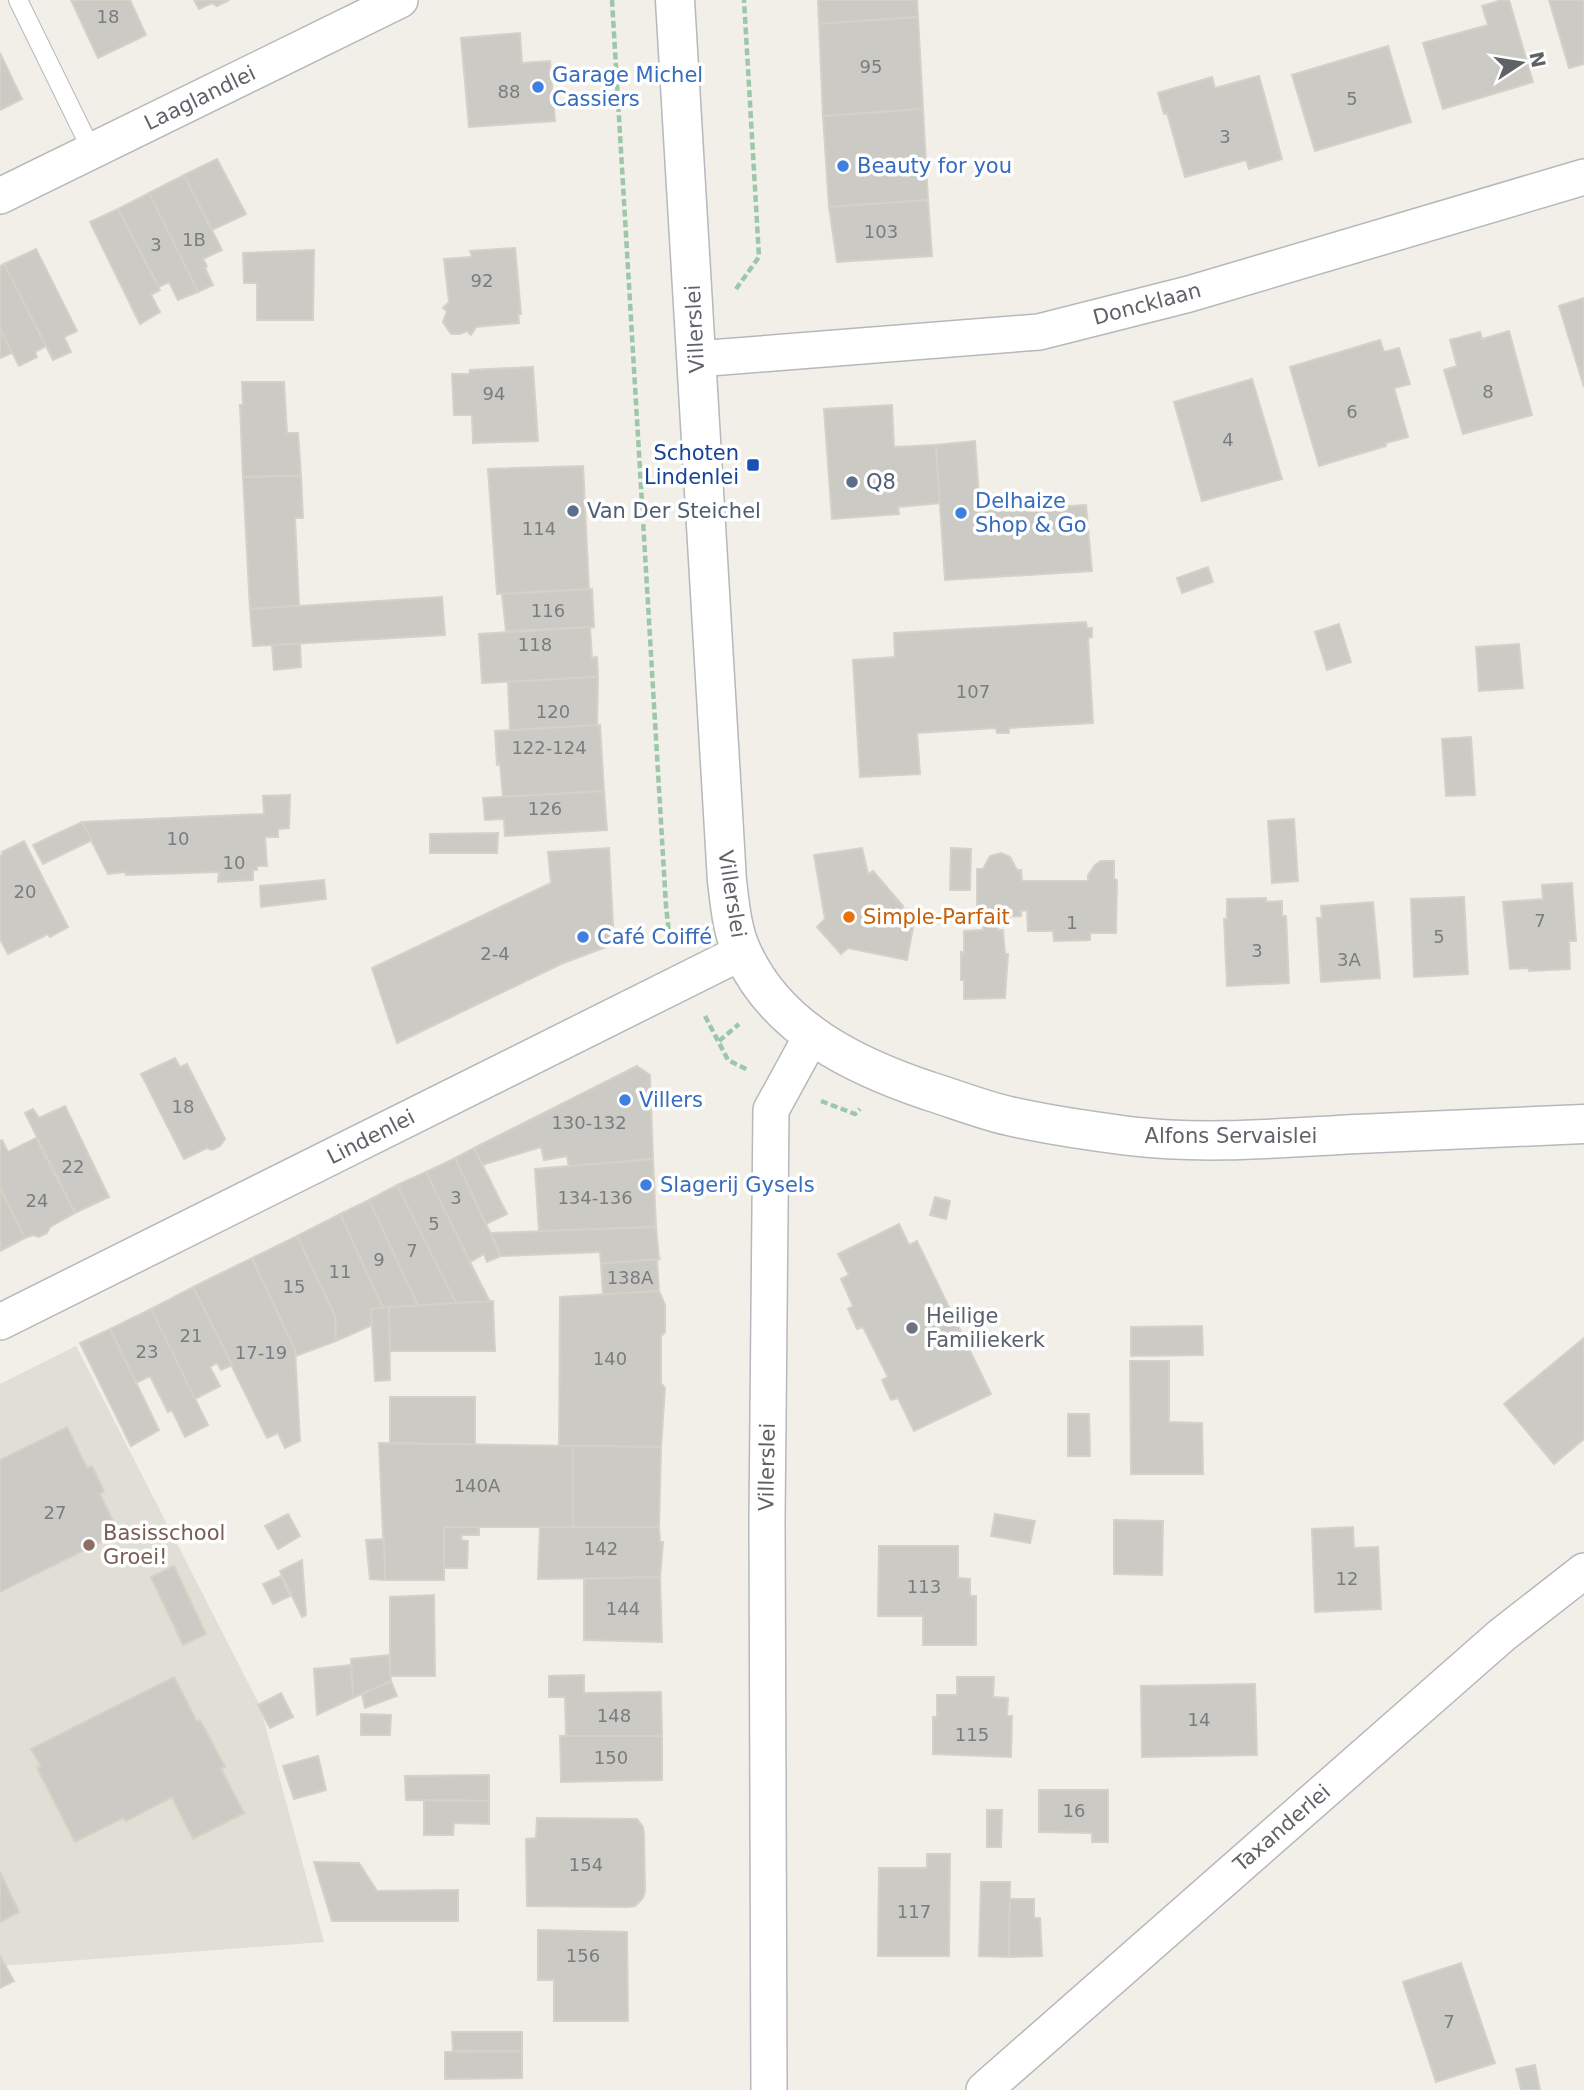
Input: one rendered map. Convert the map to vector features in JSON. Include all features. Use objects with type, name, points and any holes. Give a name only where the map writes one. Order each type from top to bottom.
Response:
[{"type":"street","name":"Laaglandlei","points":[[0,196],[400,0]]},
{"type":"street","name":"Villerslei","points":[[675,0],[727,881],[733,922],[742,952],[757,979],[811,1037],[771,1110],[767,1519],[769,2090]]},
{"type":"street","name":"Doncklaan","points":[[697,359],[1039,332],[1189,294],[1584,177]]},
{"type":"street","name":"Lindenlei","points":[[0,1322],[742,952]]},
{"type":"street","name":"Alfons Servaislei","points":[[811,1037],[894,1080],[963,1102],[1009,1116],[1130,1136],[1180,1140],[1268,1139],[1584,1124]]},
{"type":"street","name":"Taxanderlei","points":[[984,2090],[1502,1635],[1584,1571]]},
{"type":"lane","points":[[18,0],[92,151]]},
{"type":"path","points":[[612,0],[666,906],[671,942],[686,979],[728,1059],[783,1087]]},
{"type":"path","points":[[732,295],[759,257],[744,0]]},
{"type":"shaded area","name":"Basisschool Groei!","points":[[76,1346],[260,1706],[324,1942],[0,1966],[0,1384]]},
{"type":"building","points":[[71,0],[130,0],[146,35],[98,58]]},
{"type":"building","points":[[194,0],[229,0],[217,6],[212,3],[199,9]]},
{"type":"building","points":[[818,0],[917,0],[918,17],[819,24]]},
{"type":"building","points":[[1509,0],[1533,82],[1443,109],[1423,43],[1488,25],[1482,6]]},
{"type":"building","points":[[1549,0],[1584,0],[1584,64],[1569,68]]},
{"type":"building","points":[[918,17],[923,109],[823,116],[819,24]]},
{"type":"building","points":[[520,33],[522,63],[550,61],[555,121],[469,127],[461,38]]},
{"type":"building","points":[[1388,46],[1411,122],[1315,151],[1292,75]]},
{"type":"building","points":[[0,53],[22,99],[0,110]]},
{"type":"building","points":[[1259,76],[1282,159],[1249,169],[1246,160],[1185,177],[1167,113],[1164,114],[1158,93],[1212,77],[1215,88]]},
{"type":"building","points":[[923,109],[928,200],[829,207],[823,116]]},
{"type":"building","points":[[217,159],[246,214],[212,230],[184,175]]},
{"type":"building","points":[[184,175],[222,250],[203,259],[213,285],[198,292],[149,193]]},
{"type":"building","points":[[149,193],[198,292],[178,300],[169,282],[159,287],[118,209]]},
{"type":"building","points":[[928,200],[932,256],[837,262],[829,207]]},
{"type":"building","points":[[118,209],[160,290],[151,295],[160,312],[140,324],[90,222]]},
{"type":"building","points":[[515,248],[521,314],[518,314],[519,323],[476,327],[471,335],[467,331],[451,334],[443,322],[447,311],[443,308],[449,302],[444,259],[472,257],[470,251]]},
{"type":"building","points":[[36,249],[77,331],[64,337],[71,352],[53,360],[4,264]]},
{"type":"building","points":[[314,250],[313,320],[257,320],[257,283],[244,283],[243,253]]},
{"type":"building","points":[[4,264],[46,346],[35,352],[37,357],[19,366],[0,328],[0,266]]},
{"type":"building","points":[[1584,298],[1584,387],[1559,306]]},
{"type":"building","points":[[0,328],[12,353],[0,358]]},
{"type":"building","points":[[1509,331],[1532,415],[1463,434],[1444,370],[1457,366],[1450,340],[1480,332],[1482,339]]},
{"type":"building","points":[[1380,340],[1384,352],[1399,348],[1410,384],[1394,388],[1408,437],[1319,466],[1290,367]]},
{"type":"building","points":[[533,367],[538,441],[473,443],[472,415],[454,415],[452,374],[469,374],[470,370]]},
{"type":"building","points":[[1252,379],[1282,479],[1202,501],[1174,402]]},
{"type":"building","points":[[242,382],[284,382],[287,433],[298,433],[301,476],[243,477],[240,405],[243,405]]},
{"type":"building","points":[[892,405],[894,447],[936,445],[940,503],[898,507],[899,514],[832,519],[824,409]]},
{"type":"building","points":[[975,441],[980,511],[1086,505],[1092,571],[945,580],[936,445]]},
{"type":"building","points":[[583,466],[589,589],[497,594],[488,469]]},
{"type":"building","points":[[301,476],[303,518],[295,518],[299,606],[250,609],[243,477]]},
{"type":"building","points":[[1208,567],[1213,582],[1182,593],[1177,578]]},
{"type":"building","points":[[592,589],[594,627],[506,631],[502,594]]},
{"type":"building","points":[[442,597],[445,635],[253,646],[250,609]]},
{"type":"building","points":[[1086,622],[1087,628],[1092,628],[1092,637],[1088,638],[1093,723],[1009,728],[1009,733],[997,733],[996,728],[917,733],[920,774],[860,777],[853,660],[895,657],[894,633]]},
{"type":"building","points":[[1339,624],[1351,662],[1327,670],[1315,632]]},
{"type":"building","points":[[590,627],[592,658],[597,657],[598,677],[482,683],[479,634]]},
{"type":"building","points":[[300,644],[301,667],[274,670],[272,645]]},
{"type":"building","points":[[1519,644],[1523,688],[1479,691],[1476,647]]},
{"type":"building","points":[[598,677],[597,725],[510,730],[508,682]]},
{"type":"building","points":[[600,725],[604,791],[503,797],[500,764],[497,765],[495,731]]},
{"type":"building","points":[[1471,737],[1475,795],[1446,796],[1442,739]]},
{"type":"building","points":[[604,791],[607,830],[505,836],[504,819],[485,820],[483,798]]},
{"type":"building","points":[[290,795],[289,828],[278,829],[278,837],[265,837],[267,866],[257,866],[257,870],[253,870],[253,880],[218,882],[219,872],[108,874],[82,822],[264,814],[263,796]]},
{"type":"building","points":[[1294,819],[1298,881],[1272,883],[1268,821]]},
{"type":"building","points":[[82,822],[92,840],[43,864],[33,845]]},
{"type":"building","points":[[498,833],[497,853],[430,853],[430,834]]},
{"type":"building","points":[[24,841],[68,927],[8,954],[0,939],[0,856],[2,852]]},
{"type":"building","points":[[609,848],[614,944],[561,964],[397,1043],[372,968],[551,883],[548,852]]},
{"type":"building","points":[[862,848],[868,874],[873,871],[902,908],[916,911],[907,960],[848,948],[841,954],[817,927],[825,919],[814,855]]},
{"type":"building","points":[[951,848],[971,849],[970,890],[950,890]]},
{"type":"building","points":[[1001,853],[1010,857],[1017,870],[1021,870],[1022,881],[1088,881],[1088,875],[1095,865],[1101,861],[1114,861],[1114,879],[1117,880],[1116,933],[1090,933],[1090,940],[1054,941],[1053,931],[1028,931],[1027,910],[1021,911],[1021,916],[998,917],[998,930],[1003,930],[1005,954],[1008,954],[1005,998],[964,999],[961,952],[964,953],[964,931],[983,930],[983,917],[977,917],[977,869],[983,869],[990,856]]},
{"type":"building","points":[[324,880],[326,899],[261,907],[260,886]]},
{"type":"building","points":[[1572,883],[1576,941],[1569,941],[1570,969],[1510,969],[1503,902],[1543,899],[1542,885]]},
{"type":"building","points":[[1464,897],[1468,974],[1414,977],[1411,899]]},
{"type":"building","points":[[1266,898],[1266,902],[1282,901],[1282,916],[1286,916],[1289,983],[1227,986],[1224,919],[1227,919],[1227,899]]},
{"type":"building","points":[[1373,902],[1380,978],[1321,982],[1317,918],[1322,918],[1321,906]]},
{"type":"building","points":[[175,1058],[180,1067],[187,1064],[225,1139],[220,1146],[212,1150],[207,1148],[184,1159],[141,1074]]},
{"type":"building","points":[[637,1066],[650,1075],[653,1159],[569,1167],[567,1156],[544,1160],[541,1147],[482,1165],[474,1148]]},
{"type":"building","points":[[65,1106],[109,1197],[75,1213],[25,1113],[33,1109],[39,1118]]},
{"type":"building","points":[[36,1138],[75,1213],[50,1227],[47,1233],[39,1237],[33,1235],[25,1238],[0,1188],[0,1141],[2,1140],[8,1152]]},
{"type":"building","points":[[474,1148],[507,1214],[486,1224],[455,1158]]},
{"type":"building","points":[[455,1158],[501,1256],[487,1262],[484,1254],[470,1262],[426,1172]]},
{"type":"building","points":[[653,1159],[656,1227],[539,1231],[535,1169]]},
{"type":"building","points":[[426,1172],[490,1302],[456,1303],[397,1185]]},
{"type":"building","points":[[397,1185],[456,1303],[418,1306],[369,1200]]},
{"type":"building","points":[[0,1188],[25,1238],[0,1251]]},
{"type":"building","points":[[935,1197],[950,1201],[946,1219],[930,1215]]},
{"type":"building","points":[[369,1200],[418,1306],[383,1308],[340,1214]]},
{"type":"building","points":[[340,1214],[383,1308],[371,1309],[372,1325],[336,1341],[335,1316],[297,1236]]},
{"type":"building","name":"Heilige Familiekerk","points":[[899,1224],[909,1245],[917,1241],[991,1394],[914,1431],[898,1398],[891,1400],[882,1380],[888,1377],[863,1327],[857,1329],[848,1309],[853,1306],[841,1279],[849,1275],[838,1254]]},
{"type":"building","points":[[656,1227],[659,1259],[601,1264],[600,1252],[501,1256],[491,1233]]},
{"type":"building","points":[[297,1236],[335,1316],[336,1341],[296,1356],[252,1258]]},
{"type":"building","points":[[252,1258],[295,1350],[300,1441],[285,1448],[278,1433],[267,1438],[193,1287]]},
{"type":"building","points":[[659,1259],[659,1291],[603,1295],[601,1264]]},
{"type":"building","points":[[193,1287],[232,1365],[221,1370],[217,1363],[210,1367],[220,1386],[195,1399],[151,1309]]},
{"type":"building","points":[[659,1291],[665,1305],[665,1332],[661,1336],[661,1383],[665,1388],[661,1447],[559,1446],[560,1297]]},
{"type":"building","points":[[493,1301],[495,1351],[390,1351],[389,1307]]},
{"type":"building","points":[[389,1307],[390,1380],[375,1381],[371,1309]]},
{"type":"building","points":[[151,1309],[208,1425],[185,1437],[172,1410],[168,1412],[150,1376],[136,1383],[110,1329]]},
{"type":"building","points":[[1202,1326],[1203,1355],[1131,1356],[1131,1327]]},
{"type":"building","points":[[110,1329],[159,1430],[131,1446],[80,1343]]},
{"type":"building","points":[[1584,1338],[1584,1439],[1554,1464],[1504,1404]]},
{"type":"building","points":[[1130,1361],[1169,1361],[1169,1422],[1202,1423],[1203,1474],[1131,1474]]},
{"type":"building","points":[[390,1397],[475,1397],[475,1445],[390,1443]]},
{"type":"building","points":[[1068,1414],[1089,1414],[1090,1456],[1068,1456]]},
{"type":"building","points":[[67,1427],[87,1468],[92,1466],[104,1491],[100,1494],[119,1533],[0,1592],[0,1460]]},
{"type":"building","points":[[379,1443],[573,1446],[573,1527],[444,1527],[444,1580],[385,1580]]},
{"type":"building","points":[[573,1446],[661,1447],[659,1527],[573,1527]]},
{"type":"building","points":[[288,1514],[300,1536],[278,1549],[265,1526]]},
{"type":"building","points":[[995,1514],[1035,1521],[1030,1543],[991,1536]]},
{"type":"building","points":[[1114,1520],[1163,1521],[1162,1575],[1114,1574]]},
{"type":"building","points":[[444,1527],[479,1527],[479,1535],[462,1535],[461,1540],[468,1541],[467,1568],[444,1568]]},
{"type":"building","points":[[540,1527],[659,1527],[660,1542],[663,1542],[660,1577],[538,1579]]},
{"type":"building","points":[[1353,1527],[1354,1548],[1378,1547],[1381,1609],[1315,1612],[1312,1529]]},
{"type":"building","points":[[384,1539],[385,1580],[370,1579],[366,1540]]},
{"type":"building","points":[[879,1546],[958,1546],[958,1578],[970,1579],[970,1596],[976,1596],[976,1645],[923,1645],[923,1616],[878,1616]]},
{"type":"building","points":[[302,1560],[306,1615],[302,1617],[280,1571]]},
{"type":"building","points":[[174,1566],[206,1634],[183,1645],[151,1577]]},
{"type":"building","points":[[281,1576],[290,1596],[273,1604],[263,1584]]},
{"type":"building","points":[[660,1577],[662,1642],[584,1640],[584,1579]]},
{"type":"building","points":[[434,1595],[435,1676],[390,1676],[390,1597]]},
{"type":"building","points":[[389,1655],[391,1681],[353,1698],[351,1659]]},
{"type":"building","points":[[351,1665],[353,1698],[317,1715],[314,1669]]},
{"type":"building","points":[[584,1675],[584,1693],[661,1692],[662,1736],[566,1736],[565,1697],[549,1697],[549,1676]]},
{"type":"building","points":[[174,1677],[197,1722],[200,1720],[225,1767],[221,1769],[244,1813],[193,1839],[172,1797],[126,1821],[123,1818],[75,1842],[37,1768],[41,1766],[31,1749]]},
{"type":"building","points":[[957,1677],[994,1677],[993,1697],[1008,1698],[1007,1716],[1012,1716],[1011,1757],[933,1754],[933,1717],[937,1717],[937,1695],[957,1695]]},
{"type":"building","points":[[391,1681],[397,1696],[365,1708],[362,1694]]},
{"type":"building","points":[[1255,1684],[1257,1755],[1142,1757],[1141,1686]]},
{"type":"building","points":[[281,1693],[293,1717],[270,1728],[258,1705]]},
{"type":"building","points":[[361,1714],[391,1715],[390,1735],[361,1735]]},
{"type":"building","points":[[560,1736],[662,1736],[662,1780],[561,1782]]},
{"type":"building","points":[[318,1756],[326,1790],[294,1799],[283,1766]]},
{"type":"building","points":[[489,1775],[489,1801],[406,1800],[405,1776]]},
{"type":"building","points":[[1039,1790],[1108,1790],[1108,1842],[1092,1842],[1092,1833],[1039,1832]]},
{"type":"building","points":[[424,1800],[489,1801],[489,1824],[454,1823],[453,1835],[424,1835]]},
{"type":"building","points":[[987,1810],[1002,1810],[1001,1847],[987,1847]]},
{"type":"building","points":[[537,1818],[637,1819],[643,1827],[644,1835],[643,1898],[635,1906],[628,1907],[527,1906],[526,1839],[536,1838]]},
{"type":"building","points":[[927,1854],[950,1854],[949,1956],[878,1956],[879,1868],[927,1868]]},
{"type":"building","points":[[314,1862],[359,1863],[377,1891],[458,1890],[458,1921],[332,1921]]},
{"type":"building","points":[[0,1872],[19,1912],[0,1922]]},
{"type":"building","points":[[981,1882],[1010,1882],[1009,1957],[979,1956]]},
{"type":"building","points":[[1010,1899],[1034,1899],[1034,1918],[1040,1918],[1042,1956],[1009,1957]]},
{"type":"building","points":[[538,1930],[627,1932],[628,2021],[554,2021],[554,1980],[538,1980]]},
{"type":"building","points":[[0,1956],[14,1981],[0,1988]]},
{"type":"building","points":[[1461,1963],[1495,2063],[1436,2082],[1403,1982]]},
{"type":"building","points":[[452,2032],[522,2032],[522,2051],[453,2051]]},
{"type":"building","points":[[522,2051],[522,2078],[445,2079],[445,2052]]},
{"type":"building","points":[[1535,2065],[1540,2090],[1521,2090],[1516,2069]]},
{"type":"place","name":"Garage Michel Cassiers","points":[[538,87]]},
{"type":"place","name":"Beauty for you","points":[[843,166]]},
{"type":"place","name":"Schoten Lindenlei","points":[[753,465]]},
{"type":"place","name":"Q8","points":[[852,482]]},
{"type":"place","name":"Van Der Steichel","points":[[573,511]]},
{"type":"place","name":"Delhaize Shop & Go","points":[[961,513]]},
{"type":"place","name":"Simple-Parfait","points":[[849,917]]},
{"type":"place","name":"Café Coiffé","points":[[583,937]]},
{"type":"place","name":"Villers","points":[[625,1100]]},
{"type":"place","name":"Slagerij Gysels","points":[[646,1185]]},
{"type":"place","name":"Heilige Familiekerk","points":[[912,1328]]},
{"type":"place","name":"Basisschool Groei!","points":[[89,1545]]}]
